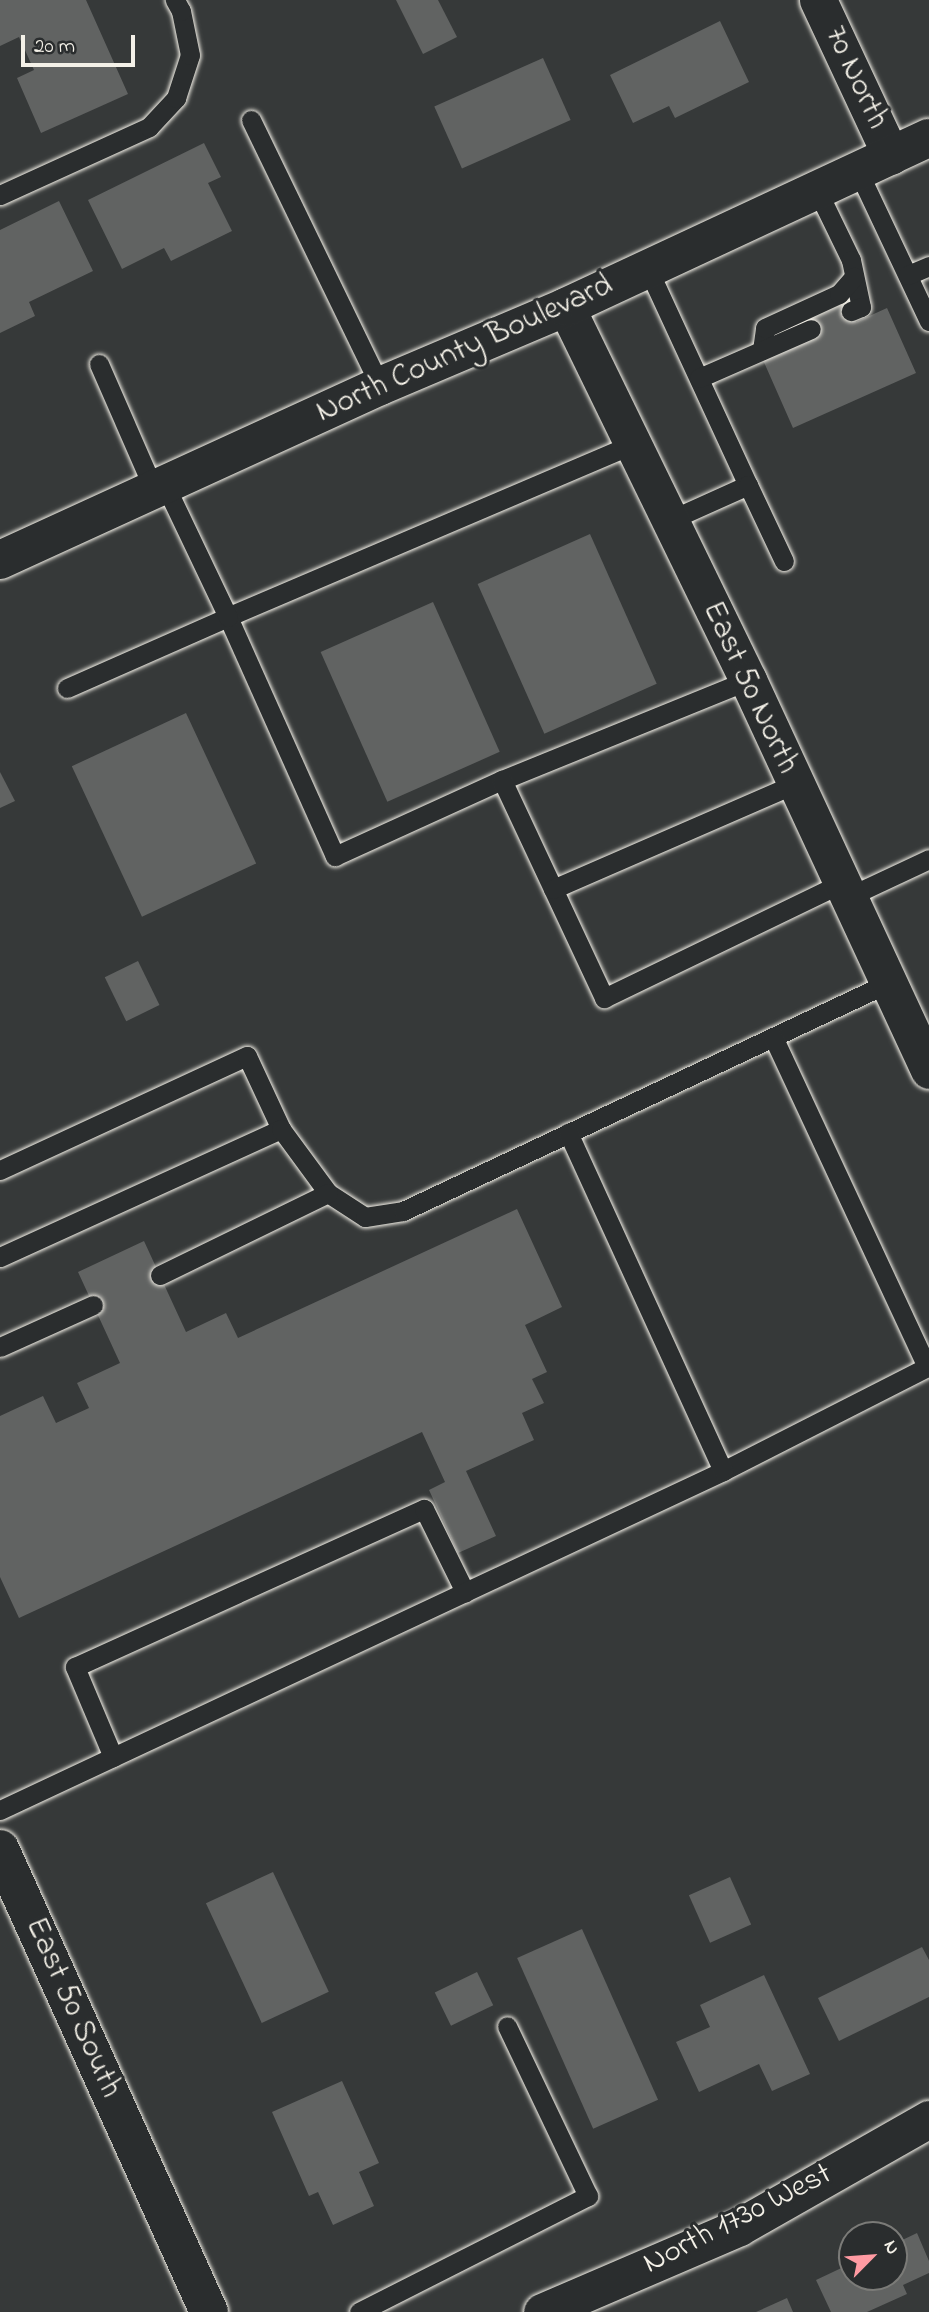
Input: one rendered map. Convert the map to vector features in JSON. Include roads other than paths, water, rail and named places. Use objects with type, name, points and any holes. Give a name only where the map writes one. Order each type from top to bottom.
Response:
[{"type":"main road","name":"North County Boulevard","points":[[0,559],[380,386],[566,307],[929,138]]},
{"type":"main road","name":"East 50 South","points":[[0,1849],[209,2312]]},
{"type":"street","name":"70 North","points":[[818,0],[875,164]]},
{"type":"street","name":"East 50 North","points":[[566,307],[748,680],[793,784],[847,889],[929,1070]]},
{"type":"street","name":"North 1730 West","points":[[542,2312],[739,2227],[929,2119]]},
{"type":"lane","points":[[0,195],[149,127],[176,98],[190,55],[181,10],[175,0]]},
{"type":"lane","points":[[251,120],[380,386]]},
{"type":"lane","points":[[875,164],[908,275],[929,321]]},
{"type":"lane","points":[[817,190],[851,260],[860,307],[851,311]]},
{"type":"lane","points":[[908,275],[929,266]]},
{"type":"lane","points":[[648,269],[784,561]]},
{"type":"lane","points":[[762,351],[765,328],[839,294],[854,277]]},
{"type":"lane","points":[[699,378],[811,329]]},
{"type":"lane","points":[[99,364],[228,617],[335,856],[502,780],[748,680]]},
{"type":"lane","points":[[67,688],[633,444]]},
{"type":"lane","points":[[670,520],[748,485]]},
{"type":"lane","points":[[502,780],[604,998],[847,889],[929,859]]},
{"type":"lane","points":[[553,889],[793,784]]},
{"type":"lane","points":[[0,1170],[247,1056],[281,1129],[328,1193],[365,1217],[402,1211],[888,983]]},
{"type":"lane","points":[[0,1810],[723,1471],[927,1367],[773,1037]]},
{"type":"lane","points":[[0,1257],[281,1129]]},
{"type":"lane","points":[[568,1133],[723,1471]]},
{"type":"lane","points":[[160,1275],[328,1193]]},
{"type":"lane","points":[[0,1347],[93,1305]]},
{"type":"lane","points":[[113,1757],[75,1667],[424,1509],[465,1592]]},
{"type":"lane","points":[[359,2312],[588,2196],[506,2026]]}]
